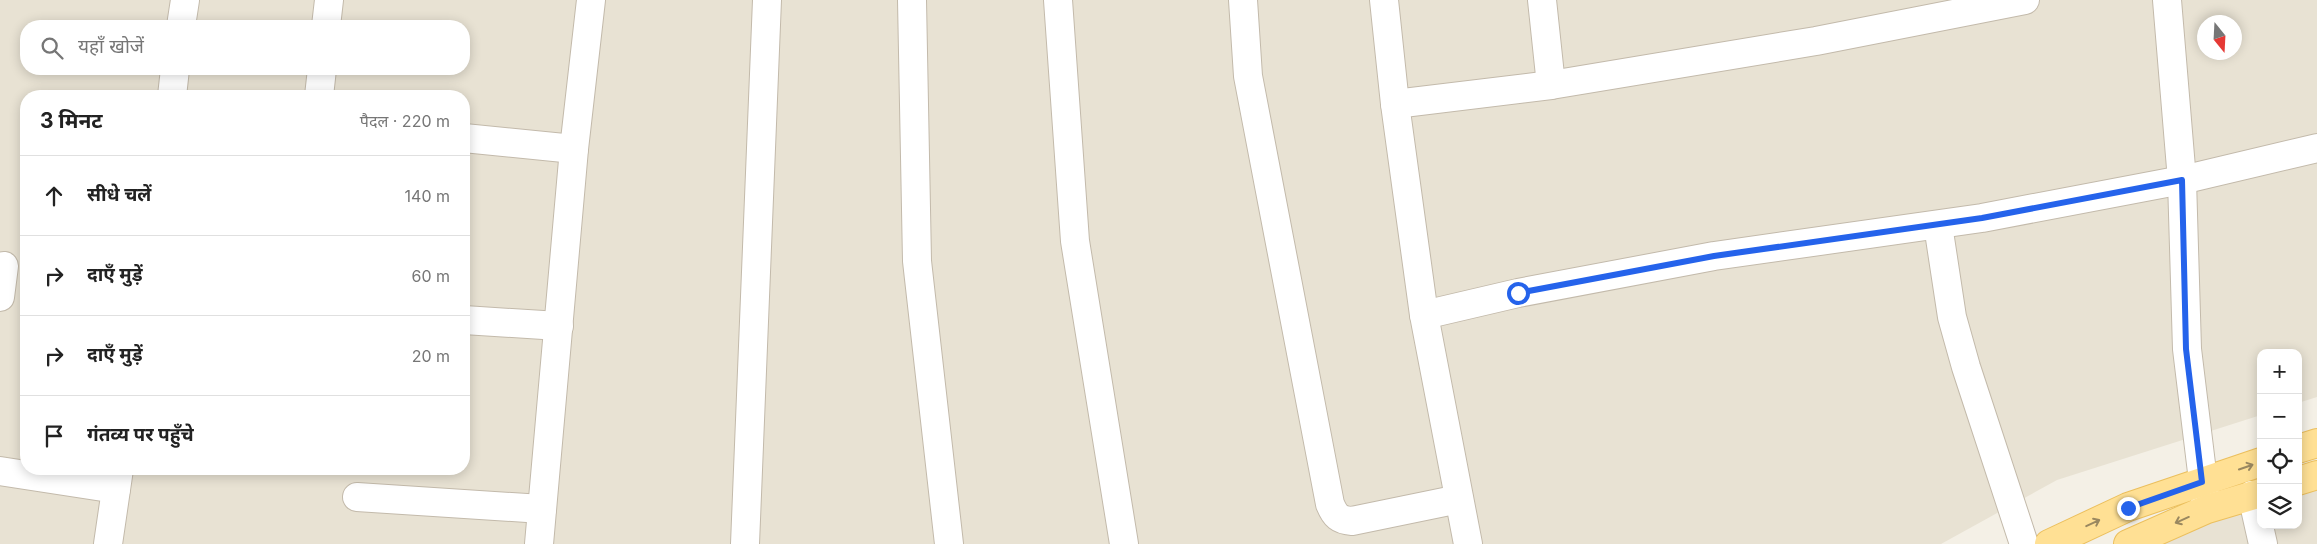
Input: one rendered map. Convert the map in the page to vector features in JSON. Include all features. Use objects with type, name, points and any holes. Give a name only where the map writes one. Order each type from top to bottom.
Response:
[{"type":"main road","points":[[2302,448],[2317,443]]},
{"type":"main road","points":[[2049,544],[2128,508],[2257,463]]},
{"type":"main road","points":[[2302,480],[2317,475]]},
{"type":"main road","points":[[2128,544],[2207,509],[2257,494]]},
{"type":"street","points":[[183,20],[185,0]]},
{"type":"street","points":[[327,20],[329,0]]},
{"type":"street","points":[[539,544],[574,149],[591,0]]},
{"type":"street","points":[[745,544],[767,0]]},
{"type":"street","points":[[912,0],[917,261],[949,544]]},
{"type":"street","points":[[1058,0],[1075,241],[1124,544]]},
{"type":"street","points":[[1243,0],[1248,76],[1330,504],[1335,516],[1342,521],[1352,521],[1459,499]]},
{"type":"street","points":[[1384,0],[1395,104],[1424,315],[1468,544]]},
{"type":"street","points":[[1542,0],[1552,85]]},
{"type":"street","points":[[1395,104],[1552,85],[1816,41],[2025,0]]},
{"type":"street","points":[[2167,0],[2182,180],[2186,349],[2207,509]]},
{"type":"street","points":[[173,90],[174,75]]},
{"type":"street","points":[[320,90],[321,75]]},
{"type":"street","points":[[470,139],[574,149]]},
{"type":"street","points":[[1424,315],[1518,293],[1714,256],[1938,225],[2182,180],[2317,148]]},
{"type":"street","points":[[1938,225],[1952,317],[1966,367],[2024,544]]},
{"type":"street","points":[[0,298],[4,266]]},
{"type":"street","points":[[470,320],[559,326]]},
{"type":"street","points":[[0,471],[20,472]]},
{"type":"street","points":[[58,475],[117,479],[108,544]]},
{"type":"street","points":[[357,497],[542,509]]},
{"type":"street","points":[[2261,529],[2263,544]]},
{"type":"shaded area","points":[[0,0],[2317,0],[2317,397],[2302,402],[2302,349],[2257,349],[2257,416],[2057,480],[1941,544],[0,544]]},
{"type":"shaded area","points":[[2317,481],[2317,544],[2160,544],[2243,499],[2257,519],[2257,529],[2302,529],[2302,485]]},
{"type":"route","points":[[1518,293],[1714,256],[1982,218],[2182,180],[2186,349],[2202,482],[2128,508]]}]
